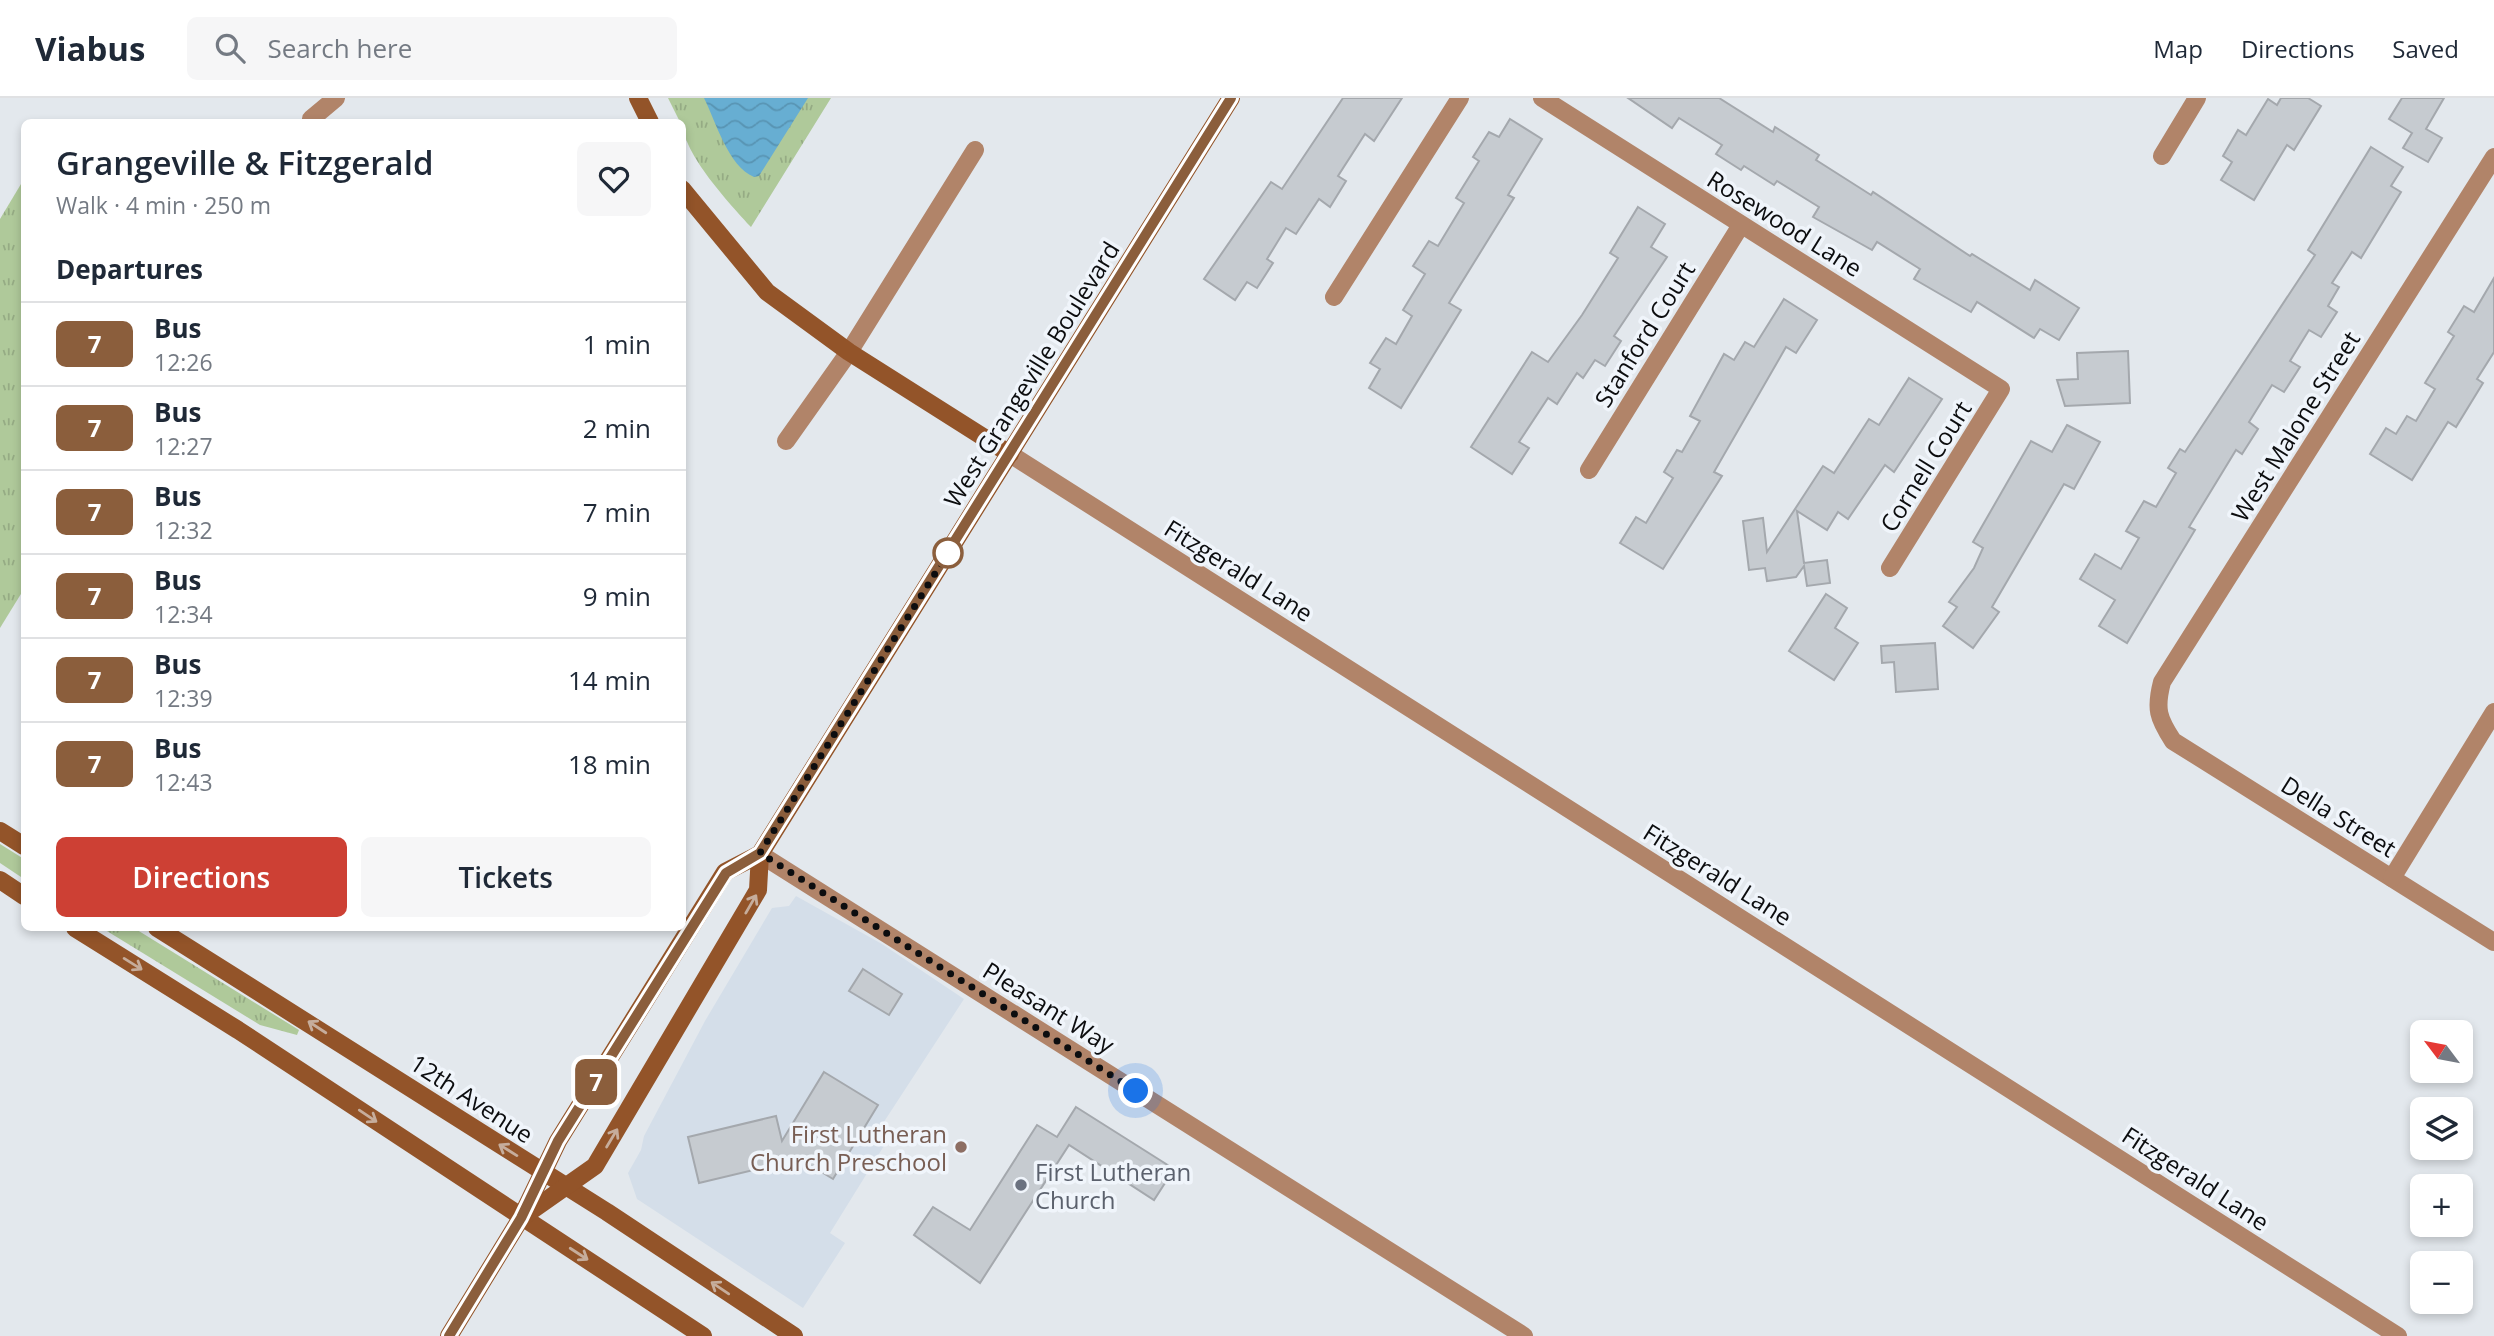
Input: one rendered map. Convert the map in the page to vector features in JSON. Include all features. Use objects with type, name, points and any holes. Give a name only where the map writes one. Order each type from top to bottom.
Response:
[{"type":"main road","points":[[638,98],[648,119]]},
{"type":"main road","name":"West Grangeville Boulevard","points":[[521,1218],[558,1141],[726,873],[760,853],[1231,98]]},
{"type":"main road","points":[[686,194],[729,250],[767,292],[849,352],[1010,454]]},
{"type":"main road","points":[[0,831],[21,844]]},
{"type":"main road","name":"West Grangeville Boulevard","points":[[521,1218],[595,1166],[758,890],[760,853]]},
{"type":"main road","points":[[0,880],[21,894]]},
{"type":"main road","points":[[80,931],[238,1030],[703,1336]]},
{"type":"main road","name":"12th Avenue","points":[[162,931],[543,1172],[794,1336]]},
{"type":"main road","points":[[449,1336],[521,1218]]},
{"type":"street","points":[[311,119],[336,98]]},
{"type":"street","points":[[1334,297],[1460,98]]},
{"type":"street","name":"Rosewood Lane","points":[[1542,98],[2001,389]]},
{"type":"street","points":[[2162,156],[2197,98]]},
{"type":"street","points":[[786,441],[849,352],[975,150]]},
{"type":"street","name":"West Malone Street","points":[[2163,726],[2156,704],[2162,682],[2494,157]]},
{"type":"street","name":"Stanford Court","points":[[1589,470],[1741,225]]},
{"type":"street","name":"Cornell Court","points":[[1890,568],[2001,389]]},
{"type":"street","name":"Fitzgerald Lane","points":[[1010,454],[2398,1336]]},
{"type":"street","points":[[2392,878],[2494,712]]},
{"type":"street","name":"Della Street","points":[[2163,726],[2173,741],[2494,942]]},
{"type":"street","name":"Pleasant Way","points":[[760,853],[1524,1336]]},
{"type":"shaded area","points":[[796,896],[882,944],[964,999],[876,1134],[887,1141],[830,1233],[845,1243],[803,1308],[637,1199],[628,1173],[641,1150],[644,1136],[705,1021],[772,908],[789,906]]},
{"type":"green space","points":[[668,98],[831,98],[751,227],[699,163],[686,140],[686,119],[678,119]]},
{"type":"green space","points":[[21,184],[21,594],[0,628],[0,219]]},
{"type":"green space","points":[[0,844],[21,857],[21,877],[0,863]]},
{"type":"green space","points":[[107,931],[139,931],[299,1030],[297,1035],[260,1025]]},
{"type":"water","points":[[704,98],[808,98],[759,176],[754,177],[737,163],[730,153]]},
{"type":"building","points":[[1343,98],[1402,98],[1374,141],[1365,134],[1338,176],[1346,181],[1330,207],[1319,199],[1296,234],[1286,228],[1267,259],[1273,263],[1257,288],[1247,282],[1235,300],[1204,279],[1271,182],[1282,189]]},
{"type":"building","points":[[1628,98],[1719,98],[1773,132],[1775,127],[1819,155],[1816,160],[1871,195],[1873,192],[1970,256],[1972,254],[2030,290],[2035,280],[2079,308],[2059,340],[2040,329],[2034,338],[1977,302],[1971,312],[1914,279],[1920,269],[1877,242],[1872,250],[1813,217],[1819,207],[1777,181],[1774,185],[1744,166],[1741,170],[1716,154],[1722,145],[1679,118],[1672,128]]},
{"type":"building","points":[[2281,98],[2308,98],[2321,106],[2294,150],[2287,145],[2254,200],[2221,180],[2232,162],[2223,156],[2238,130],[2246,135],[2268,99],[2277,105]]},
{"type":"building","points":[[2402,98],[2444,98],[2426,129],[2442,138],[2428,162],[2403,148],[2412,133],[2389,119]]},
{"type":"building","points":[[1510,119],[1542,139],[1508,195],[1514,198],[1449,303],[1461,310],[1401,408],[1369,388],[1380,369],[1370,363],[1386,338],[1396,344],[1412,316],[1403,310],[1425,274],[1413,266],[1429,241],[1438,246],[1464,203],[1456,198],[1479,161],[1473,157],[1489,132],[1499,137]]},
{"type":"building","points":[[2371,147],[2403,167],[2391,186],[2401,192],[2361,258],[2352,252],[2332,283],[2339,287],[2328,306],[2337,312],[2321,337],[2309,330],[2290,361],[2300,367],[2284,392],[2272,385],[2249,422],[2258,429],[2242,454],[2236,450],[2189,527],[2195,530],[2127,643],[2099,626],[2115,600],[2080,579],[2095,554],[2121,569],[2139,538],[2126,531],[2144,501],[2156,507],[2176,473],[2168,468],[2180,449],[2185,452],[2315,255],[2308,250]]},
{"type":"building","points":[[1638,207],[1665,224],[1651,247],[1667,257],[1614,336],[1621,341],[1605,366],[1595,360],[1583,378],[1577,373],[1557,404],[1548,398],[1519,442],[1529,448],[1512,474],[1471,447],[1532,352],[1548,362],[1582,315],[1618,258],[1610,253]]},
{"type":"building","points":[[2494,278],[2494,352],[2477,379],[2483,383],[2456,427],[2448,422],[2412,480],[2370,454],[2386,428],[2396,434],[2407,416],[2416,421],[2435,389],[2425,383],[2454,336],[2448,332],[2464,306],[2474,312]]},
{"type":"building","points":[[1784,299],[1817,320],[1796,353],[1786,347],[1714,472],[1722,476],[1663,569],[1620,543],[1636,517],[1646,523],[1673,478],[1664,472],[1677,450],[1682,452],[1700,421],[1690,416],[1724,354],[1734,360],[1745,342],[1754,347]]},
{"type":"building","points":[[2128,351],[2130,403],[2065,406],[2057,380],[2078,379],[2077,353]]},
{"type":"building","points":[[1909,378],[1942,399],[1894,472],[1885,465],[1848,519],[1838,512],[1827,530],[1797,511],[1804,563],[1827,560],[1830,583],[1807,586],[1804,566],[1796,577],[1767,581],[1765,568],[1749,570],[1743,521],[1763,518],[1767,552],[1823,466],[1834,473],[1869,419],[1879,425]]},
{"type":"building","points":[[2067,425],[2100,442],[2074,489],[2064,484],[1992,607],[1999,612],[1973,648],[1943,626],[1957,607],[1949,602],[1974,568],[1983,548],[1973,542],[2031,441],[2052,452]]},
{"type":"building","points":[[1826,594],[1847,608],[1835,628],[1858,643],[1834,680],[1789,651]]},
{"type":"building","points":[[1935,643],[1938,689],[1896,692],[1894,662],[1882,663],[1881,646]]},
{"type":"building","points":[[863,969],[902,994],[889,1015],[849,991]]},
{"type":"building","points":[[824,1072],[878,1105],[833,1179],[800,1159],[699,1183],[688,1137],[776,1116],[782,1141]]},
{"type":"building","name":"First Lutheran Church","points":[[1076,1107],[1174,1169],[1154,1200],[1069,1145],[980,1283],[914,1235],[933,1207],[970,1230],[1037,1125],[1057,1137]]},
{"type":"bus line","name":"7","points":[[449,1336],[521,1218],[558,1141],[726,873],[760,853],[1231,98]]},
{"type":"place","name":"First Lutheran Church Preschool","points":[[961,1147]]},
{"type":"place","name":"First Lutheran Church","points":[[1021,1185]]},
{"type":"route","points":[[948,553],[760,853],[1136,1091]]}]
